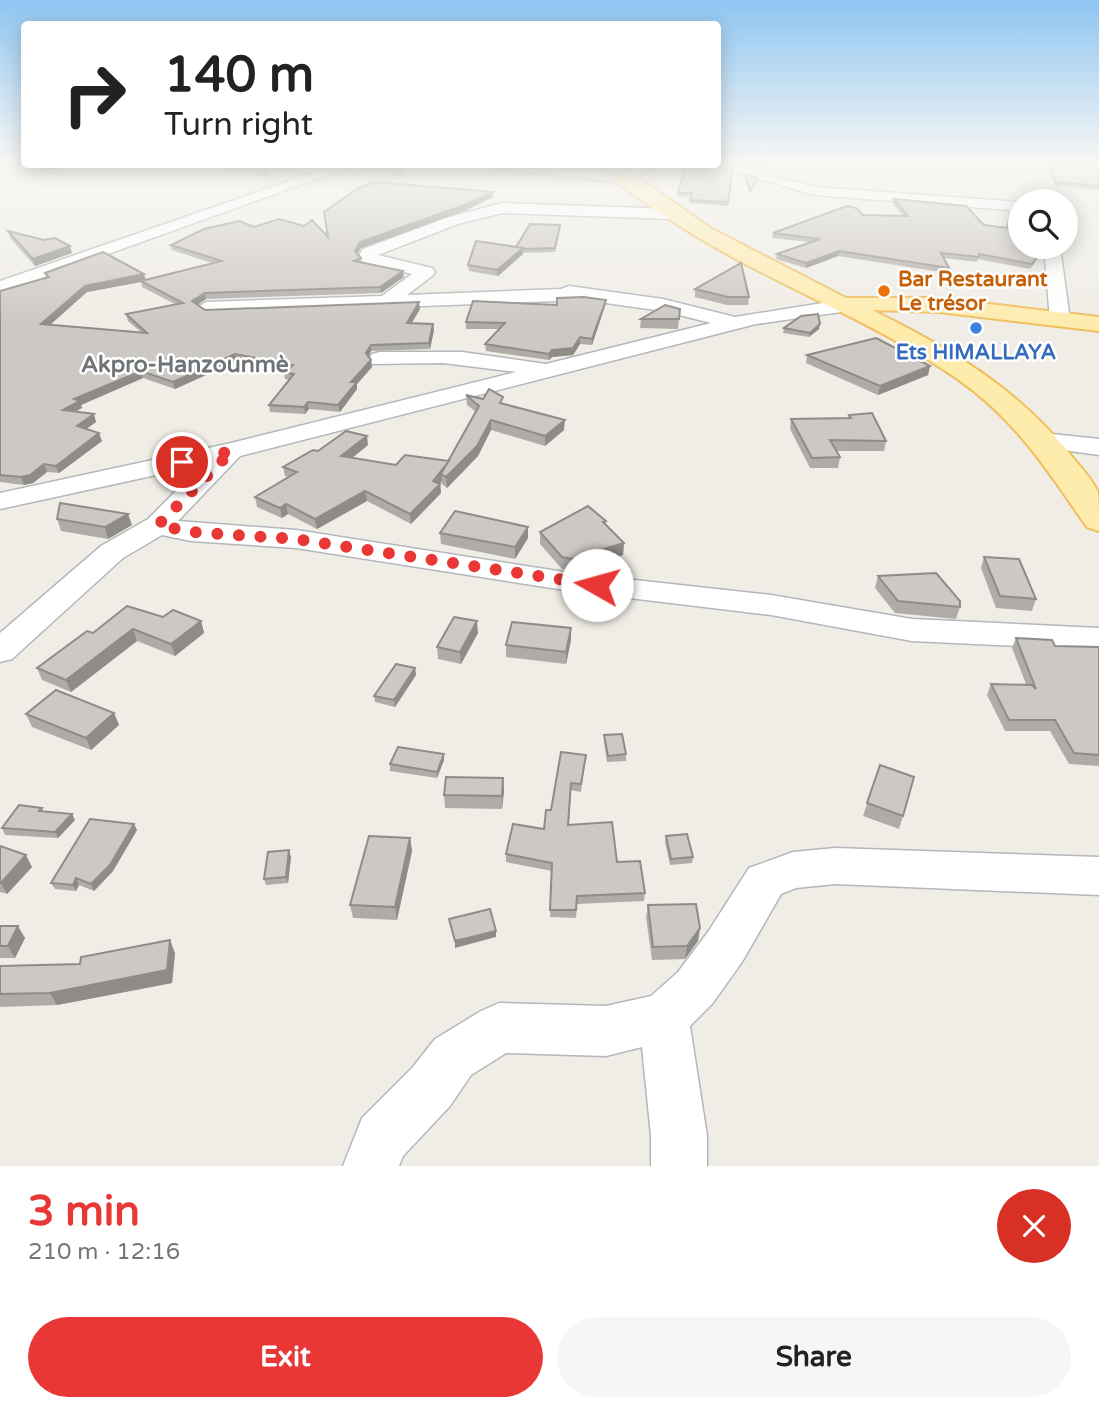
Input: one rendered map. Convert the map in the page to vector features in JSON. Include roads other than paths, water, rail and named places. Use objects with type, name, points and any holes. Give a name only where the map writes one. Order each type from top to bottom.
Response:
[{"type":"main road","points":[[677,216],[765,268],[912,340],[961,369],[996,395],[1043,441],[1099,520]]},
{"type":"main road","points":[[841,306],[872,303],[915,304],[1099,324]]},
{"type":"street","points":[[0,287],[202,216]]},
{"type":"street","points":[[475,216],[399,240],[369,253],[367,257],[455,278],[663,305],[734,323]]},
{"type":"street","points":[[1053,259],[1060,320]]},
{"type":"street","points":[[387,301],[426,272]]},
{"type":"street","points":[[206,308],[588,294]]},
{"type":"street","points":[[0,500],[232,451],[734,323],[841,306]]},
{"type":"street","points":[[380,359],[428,355],[463,357],[551,371]]},
{"type":"street","points":[[1043,441],[1099,447]]},
{"type":"street","points":[[0,651],[112,552],[158,525],[232,451]]},
{"type":"street","points":[[158,525],[191,532],[296,539],[571,582],[771,605],[912,631],[1099,639]]},
{"type":"street","points":[[371,1166],[382,1138],[431,1087],[453,1057],[499,1028],[606,1031],[664,1017],[695,988],[725,947],[765,881],[793,870],[835,866],[1099,876]]},
{"type":"street","points":[[664,1017],[679,1166]]},
{"type":"place","name":"Bar Restaurant Le trésor","points":[[884,291]]},
{"type":"place","name":"Ets HIMALLAYA","points":[[976,328]]},
{"type":"district","name":"Akpro-Hanzounmè","points":[[185,364]]}]
